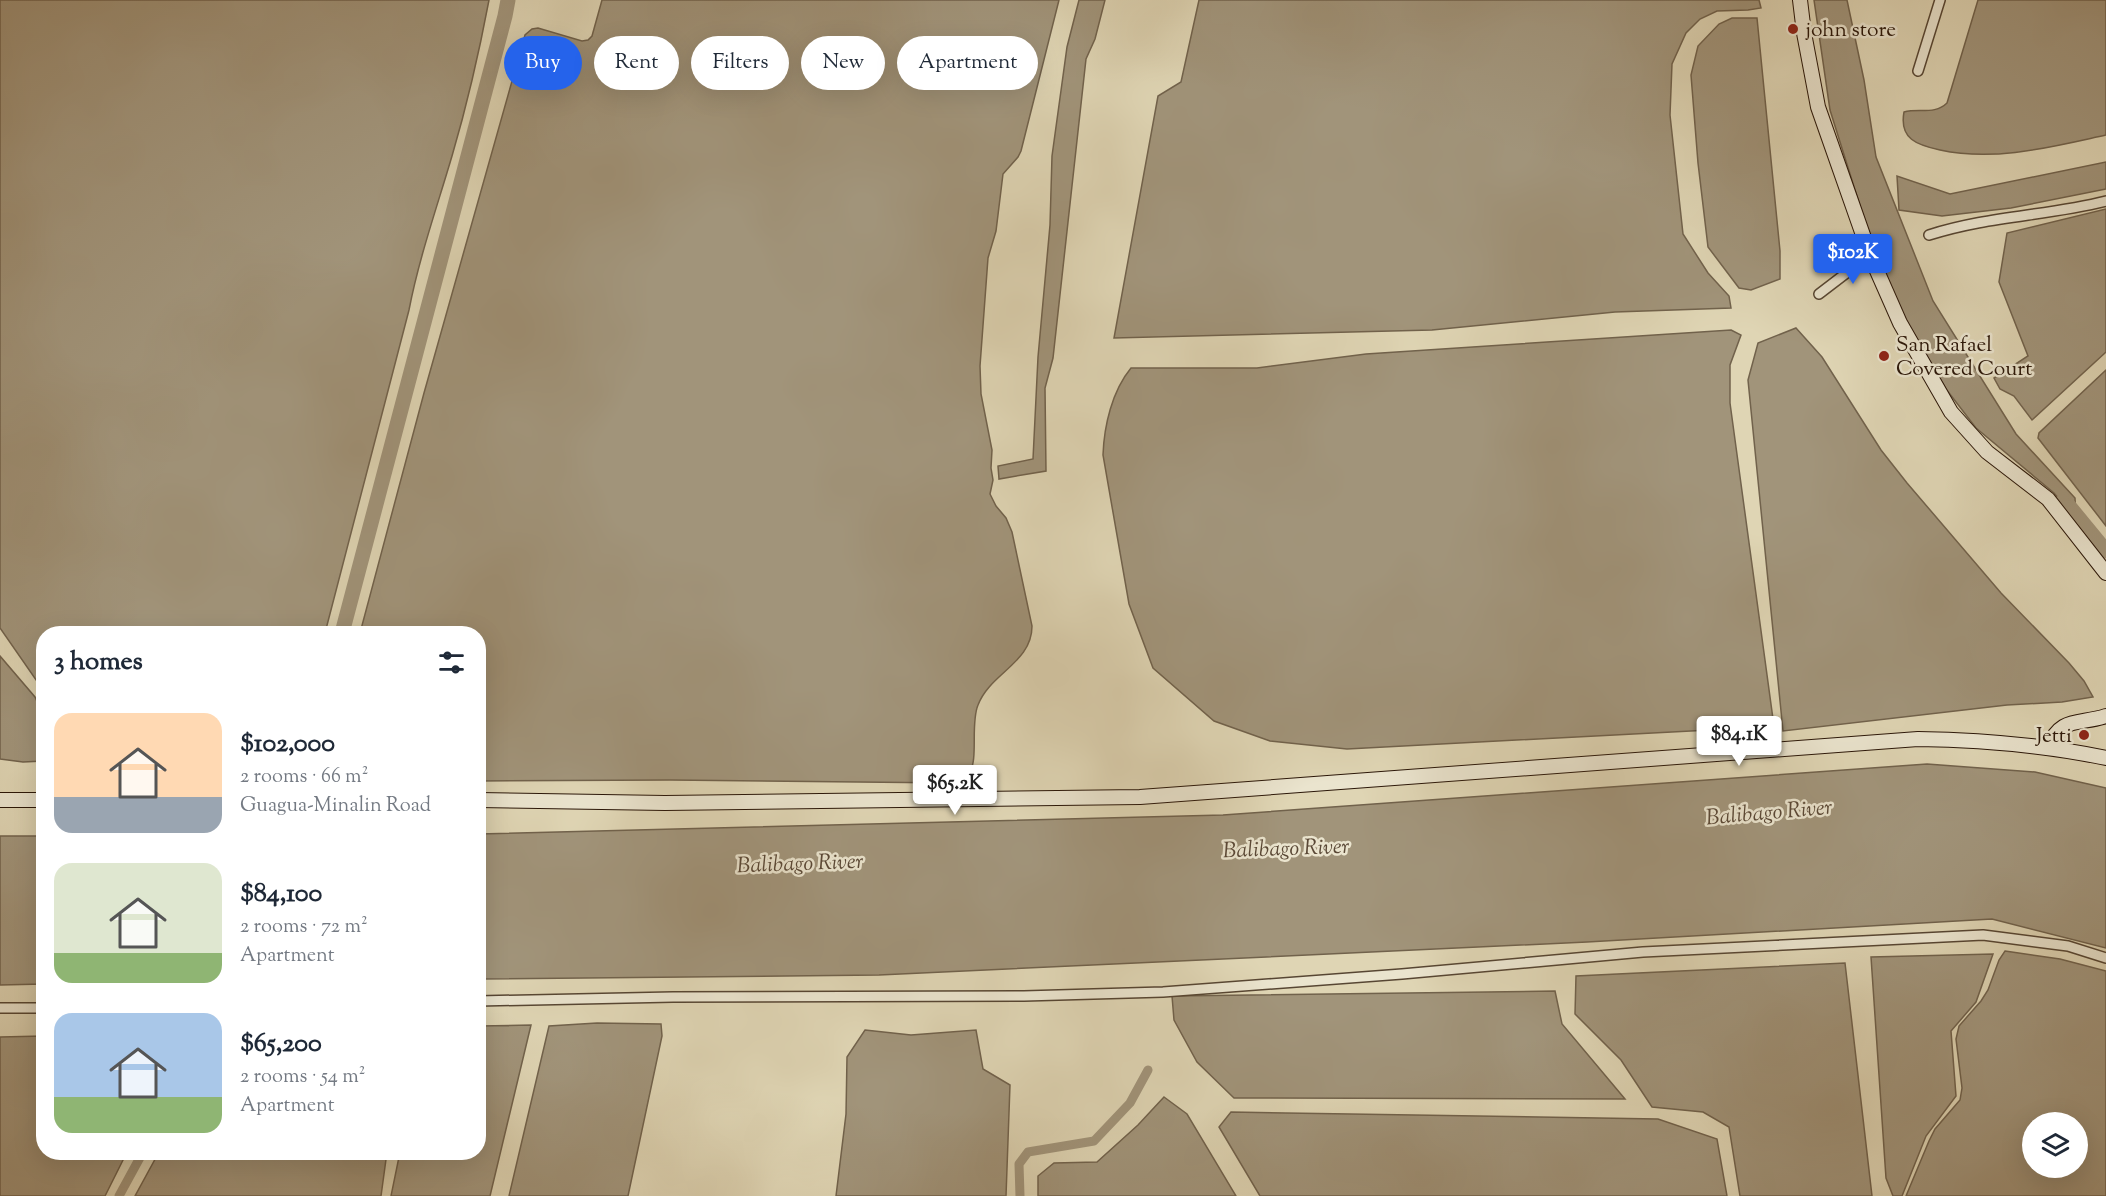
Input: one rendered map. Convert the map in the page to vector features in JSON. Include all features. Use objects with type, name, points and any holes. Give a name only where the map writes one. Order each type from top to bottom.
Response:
[{"type":"street","points":[[1800,0],[1818,107],[1870,255],[1900,323],[1951,412],[1987,452],[2048,499],[2106,573]]},
{"type":"street","points":[[1918,71],[1940,0]]},
{"type":"street","points":[[1929,235],[1975,222],[2075,209],[2106,201]]},
{"type":"street","points":[[1820,294],[1870,255]]},
{"type":"street","points":[[2049,748],[2052,737],[2059,728],[2106,716]]},
{"type":"street","points":[[486,800],[665,803],[1140,797],[1892,740],[1946,739],[2049,748],[2106,758]]},
{"type":"street","points":[[0,800],[36,800]]},
{"type":"street","points":[[486,1001],[673,997],[1023,996],[1163,992],[1402,974],[1643,952],[1983,935],[2068,946],[2106,958]]},
{"type":"street","points":[[0,1008],[36,1008]]},
{"type":"water","points":[[0,0],[489,0],[463,118],[418,271],[327,626],[36,626],[36,680],[0,628]]},
{"type":"water","points":[[602,0],[1059,0],[1038,83],[1038,36],[897,36],[897,90],[1036,90],[1021,151],[1003,174],[996,231],[988,258],[980,366],[981,394],[992,450],[993,480],[990,494],[1006,518],[1012,532],[1032,626],[1030,639],[1025,649],[992,684],[978,705],[974,760],[968,776],[963,780],[954,783],[486,781],[486,626],[362,626],[424,393],[509,90],[582,90],[582,41],[592,36]]},
{"type":"water","points":[[1079,0],[1105,0],[1095,39],[1086,59],[1053,358],[1045,388],[1046,471],[999,479],[998,466],[1033,459],[1038,357],[1050,225],[1052,156],[1067,47]]},
{"type":"water","points":[[1199,0],[1759,0],[1761,8],[1717,11],[1700,19],[1686,33],[1672,64],[1670,115],[1683,234],[1708,273],[1729,296],[1731,308],[1615,312],[1432,330],[1114,338],[1158,96],[1181,82]]},
{"type":"water","points":[[1814,0],[1847,0],[1864,80],[1876,157],[1933,301],[2016,434],[2075,498],[2076,519],[2054,493],[1976,428],[1946,389],[1894,300],[1871,241],[1830,110]]},
{"type":"water","points":[[1978,0],[2106,0],[2106,135],[2023,152],[1981,154],[1924,146],[1907,135],[1904,129],[1904,112],[1937,109],[1947,103]]},
{"type":"water","points":[[1732,18],[1757,18],[1780,251],[1780,279],[1751,290],[1739,288],[1708,247],[1691,75],[1698,46],[1719,24]]},
{"type":"water","points":[[538,28],[565,36],[525,36],[532,29]]},
{"type":"water","points":[[2106,162],[2106,189],[2011,208],[1942,216],[1899,210],[1897,176],[1950,194]]},
{"type":"water","points":[[2106,209],[2106,352],[2032,420],[2014,396],[2000,389],[1994,378],[2028,356],[1999,282],[2007,233]]},
{"type":"water","points":[[1796,328],[1822,357],[1881,450],[1907,483],[2001,593],[2069,663],[2084,681],[2093,697],[1783,731],[1748,380],[1758,343]]},
{"type":"water","points":[[1731,330],[1741,335],[1730,365],[1730,403],[1773,719],[1767,727],[1347,749],[1270,741],[1214,721],[1153,668],[1129,604],[1103,455],[1110,409],[1124,377],[1131,368],[1257,368],[1366,354]]},
{"type":"water","points":[[2106,370],[2106,526],[2038,438],[2039,433]]},
{"type":"water","points":[[0,656],[36,699],[36,761],[0,759]]},
{"type":"water","name":"Balibago River","points":[[1927,764],[2035,772],[2106,788],[2106,948],[1992,919],[1587,942],[879,975],[486,979],[486,834],[1223,815]]},
{"type":"water","points":[[0,836],[36,836],[36,984],[0,985]]},
{"type":"water","points":[[2005,951],[2060,959],[2106,971],[2106,1196],[1906,1196],[1935,1129],[1960,1100],[1962,1088],[1956,1039],[1959,1026],[1988,990],[1999,960]]},
{"type":"water","points":[[1993,954],[1976,1002],[1951,1031],[1956,1096],[1926,1136],[1902,1196],[1893,1196],[1886,1178],[1871,957]]},
{"type":"water","points":[[1845,963],[1872,1196],[1740,1196],[1729,1127],[1703,1112],[1652,1107],[1621,1060],[1575,1014],[1576,976]]},
{"type":"water","points":[[1555,991],[1562,1024],[1625,1099],[1234,1098],[1197,1062],[1174,1020],[1172,996]]},
{"type":"water","points":[[597,1023],[661,1024],[662,1036],[628,1196],[509,1196],[549,1026]]},
{"type":"water","points":[[531,1025],[490,1196],[391,1196],[398,1160],[486,1160],[486,1026]]},
{"type":"water","points":[[865,1030],[911,1035],[976,1030],[983,1069],[1010,1085],[1006,1196],[836,1196],[846,1114],[847,1057]]},
{"type":"water","points":[[36,1036],[36,1160],[123,1160],[105,1196],[0,1196],[0,1037]]},
{"type":"water","points":[[1164,1097],[1187,1114],[1236,1196],[1038,1196],[1038,1176],[1054,1163],[1097,1162],[1138,1125]]},
{"type":"water","points":[[1231,1112],[1658,1119],[1717,1139],[1727,1196],[1260,1196],[1219,1127]]},
{"type":"water","points":[[155,1160],[386,1160],[381,1196],[135,1196]]},
{"type":"waterway","points":[[344,626],[508,0]]},
{"type":"waterway","points":[[2064,500],[2106,551]]},
{"type":"waterway","points":[[1020,1196],[1019,1164],[1028,1152],[1094,1141],[1130,1103],[1148,1070]]},
{"type":"waterway","points":[[119,1196],[139,1160]]},
{"type":"place","name":"john store","points":[[1793,29]]},
{"type":"place","name":"San Rafael Covered Court","points":[[1884,356]]},
{"type":"place","name":"Jetti","points":[[2084,735]]}]
